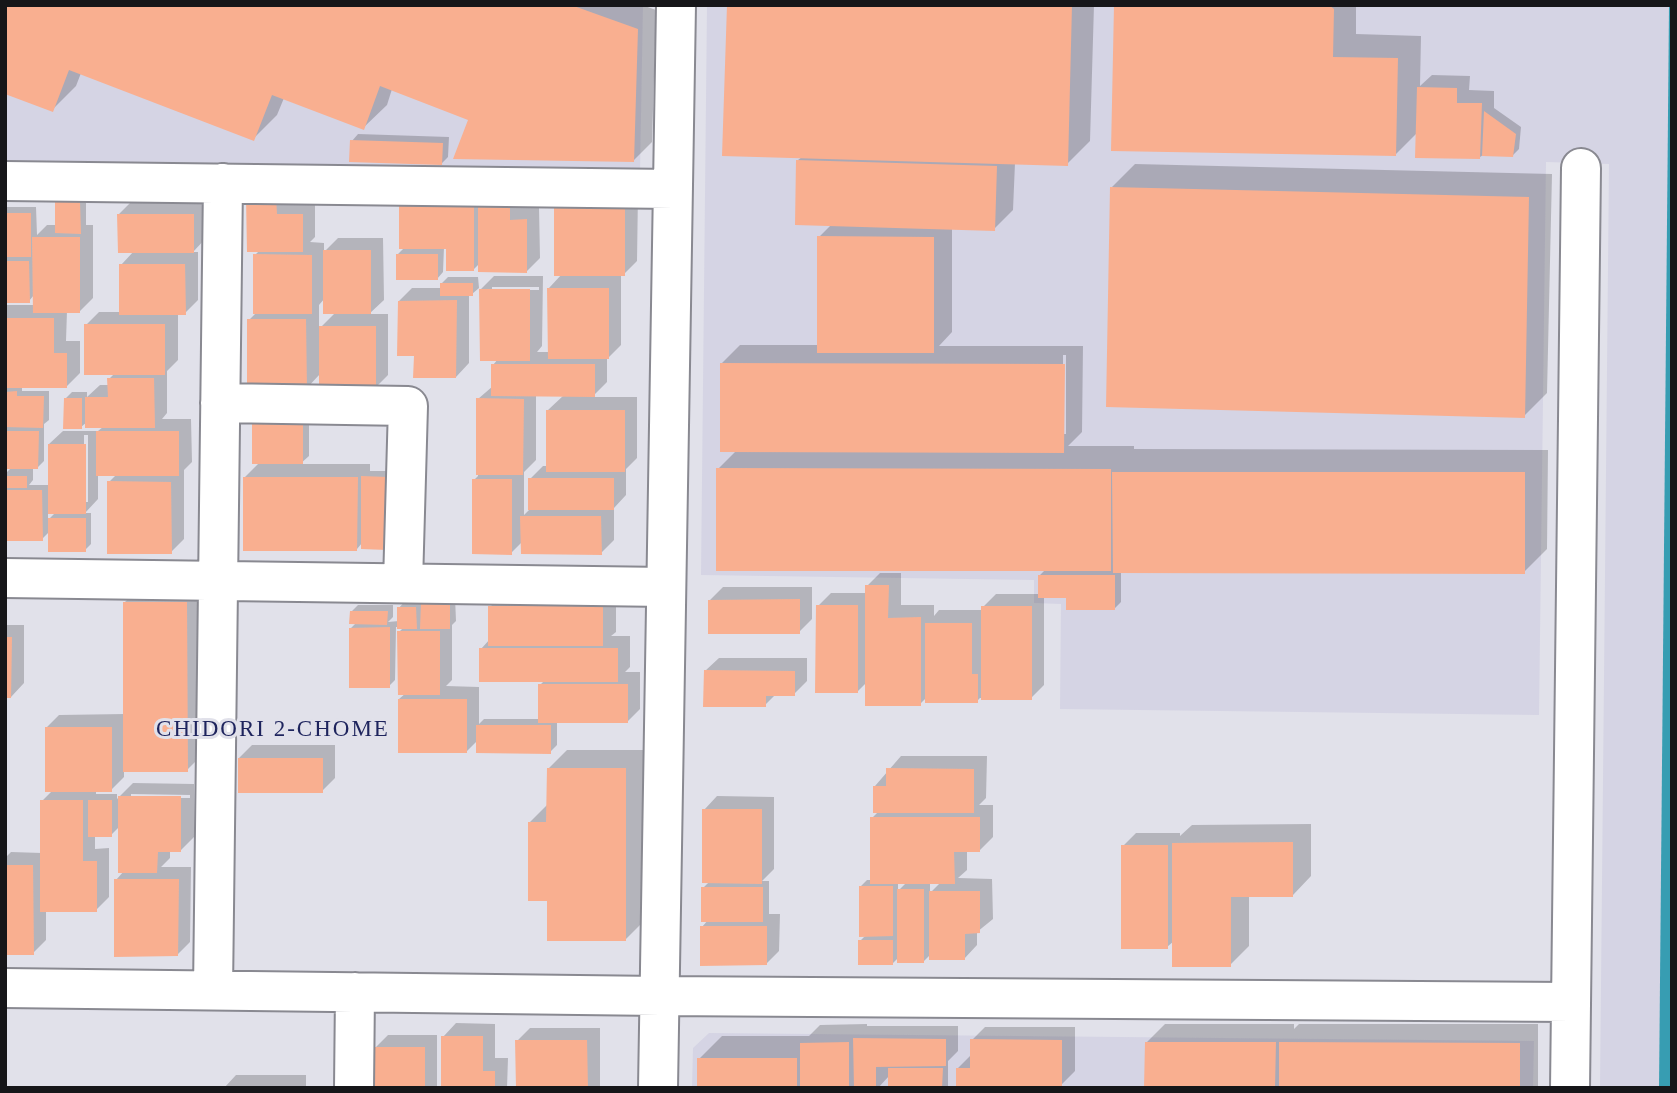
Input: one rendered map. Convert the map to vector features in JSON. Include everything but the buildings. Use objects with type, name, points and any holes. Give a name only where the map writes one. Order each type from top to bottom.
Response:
[{"type":"street","points":[[658,1088],[676,5]]},
{"type":"street","points":[[1570,1088],[1581,168]]},
{"type":"street","points":[[5,181],[673,189]]},
{"type":"street","points":[[213,990],[223,183]]},
{"type":"street","points":[[220,403],[408,406],[403,583]]},
{"type":"street","points":[[5,578],[666,587]]},
{"type":"street","points":[[5,988],[660,996],[1570,1002]]},
{"type":"street","points":[[354,1088],[355,992]]},
{"type":"shaded area","points":[[5,5],[643,5],[640,173],[5,166]]},
{"type":"shaded area","points":[[707,5],[1669,5],[1659,1088],[1600,1088],[1609,164],[1546,162],[1539,715],[1060,709],[1061,604],[1034,603],[1034,580],[701,575]]},
{"type":"shaded area","points":[[709,1033],[1534,1041],[1533,1088],[692,1088],[693,1048]]},
{"type":"water","points":[[1669,5],[1672,5],[1672,1088],[1659,1088]]},
{"type":"district","name":"CHIDORI 2-CHOME","points":[[273,730]]}]
